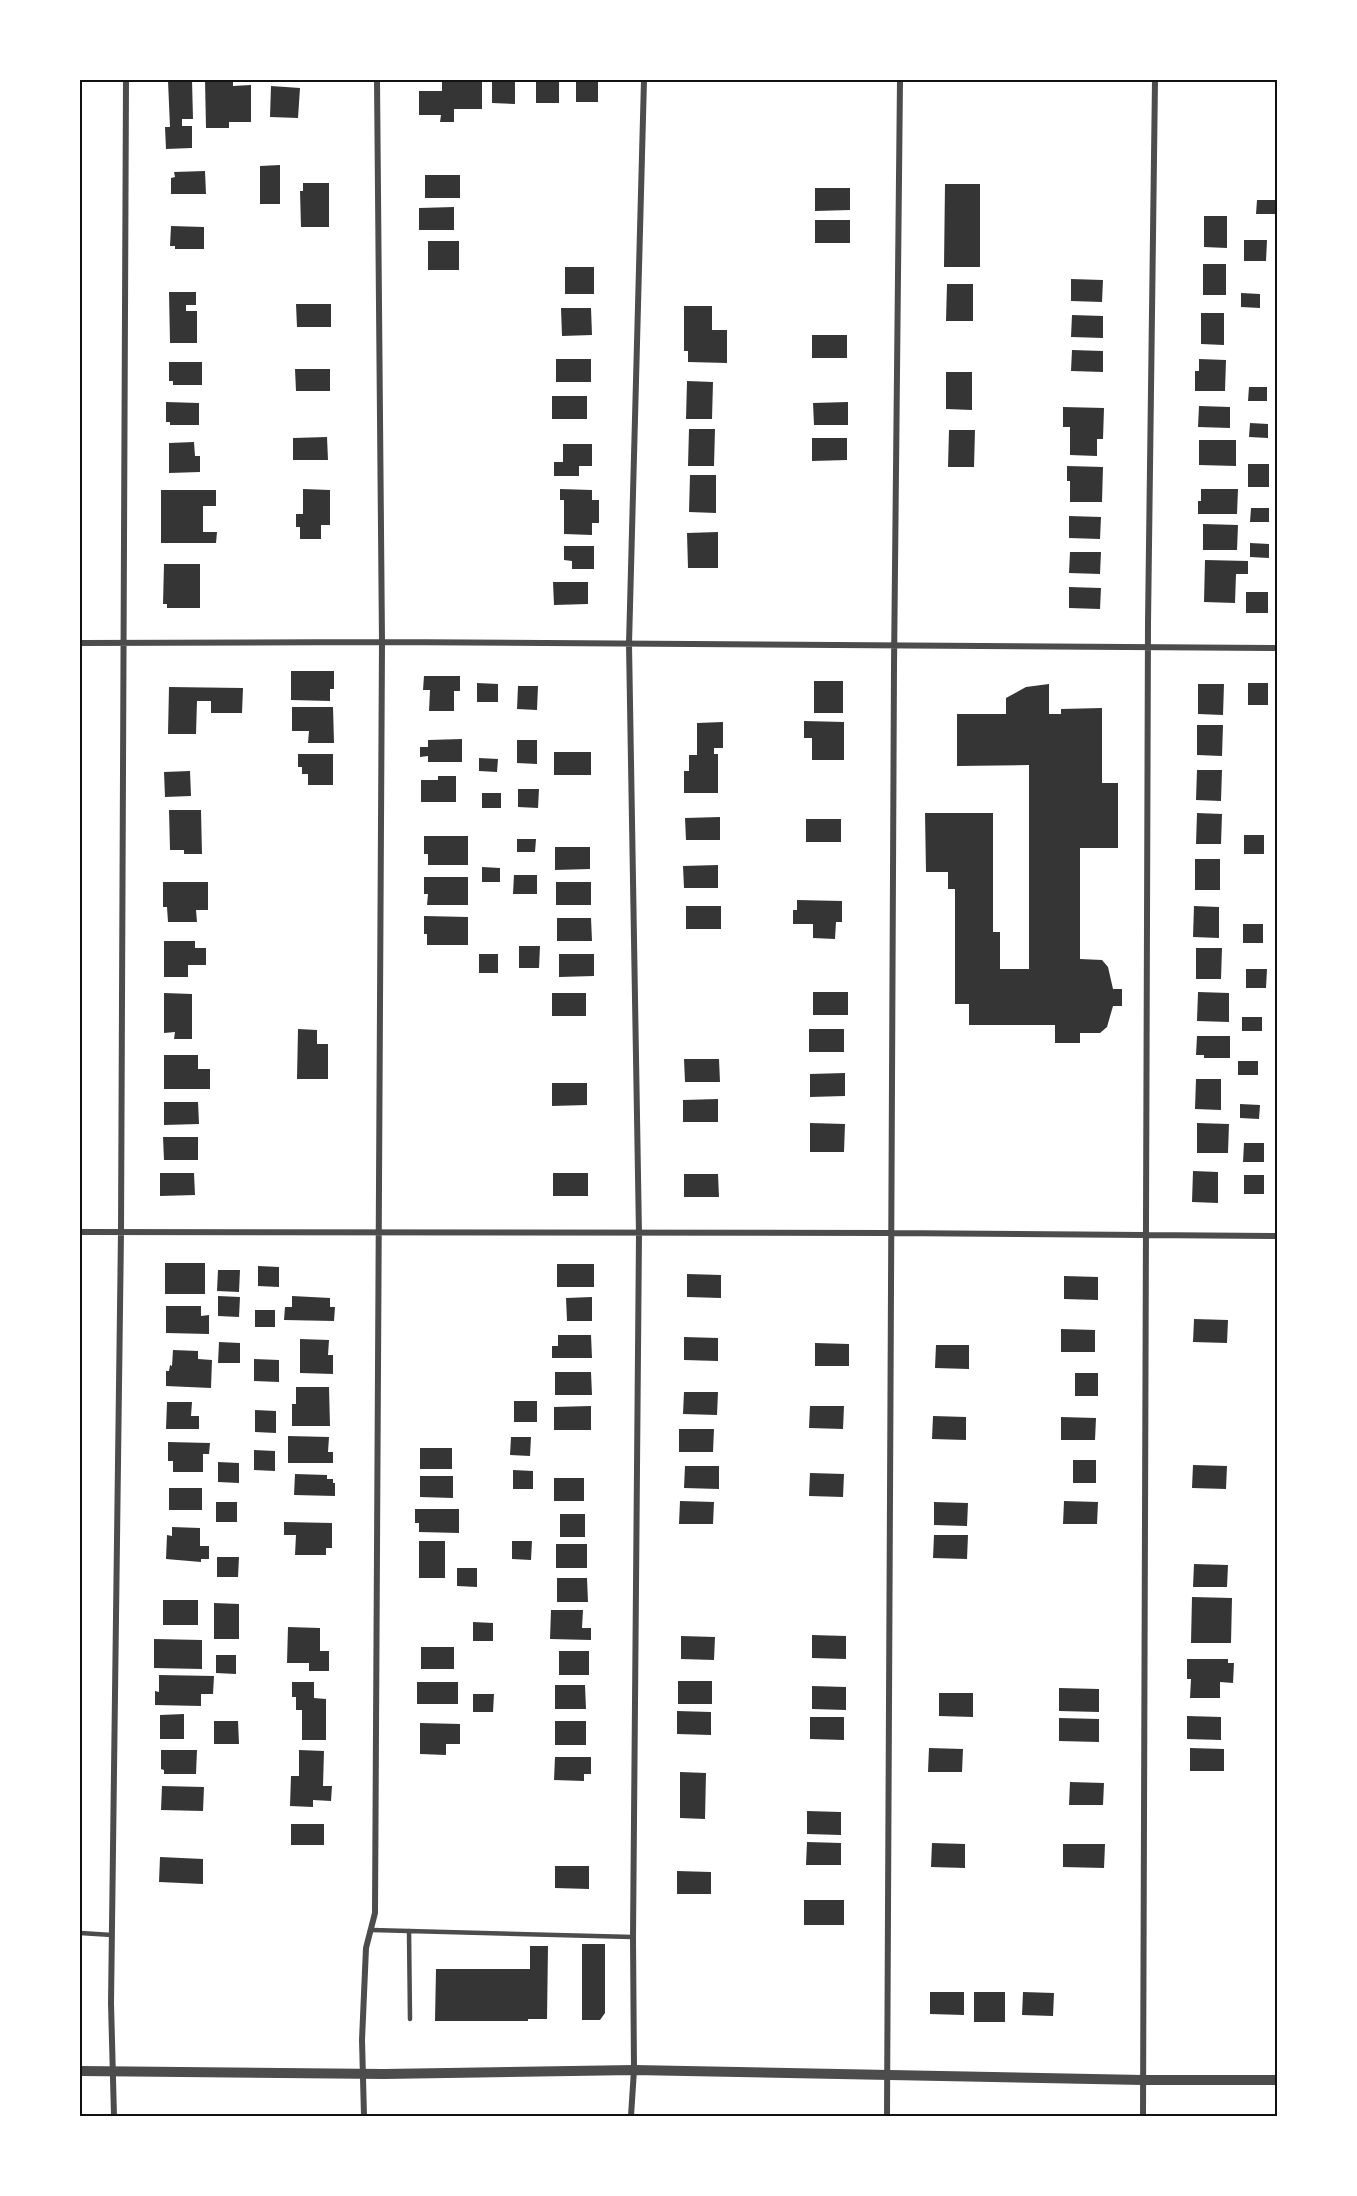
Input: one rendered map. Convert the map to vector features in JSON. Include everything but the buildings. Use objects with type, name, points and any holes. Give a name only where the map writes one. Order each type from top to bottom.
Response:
[{"type":"street","points":[[114,2116],[112,1935],[121,1232],[126,80]]},
{"type":"street","points":[[364,2116],[362,2040],[366,1948],[375,1913],[380,1231],[382,642],[377,80]]},
{"type":"street","points":[[631,2116],[634,2070],[639,1234],[629,644],[645,80]]},
{"type":"street","points":[[887,2116],[894,645],[900,80]]},
{"type":"street","points":[[1143,2116],[1148,646],[1155,80]]},
{"type":"street","points":[[80,643],[382,642],[1278,648]]},
{"type":"street","points":[[80,1232],[380,1231],[1278,1236]]},
{"type":"street","points":[[80,2071],[363,2073],[634,2070],[1143,2080],[1278,2080]]},
{"type":"lane","points":[[372,1930],[633,1937]]},
{"type":"lane","points":[[409,1931],[410,2019]]},
{"type":"lane","points":[[80,1933],[112,1935]]}]
